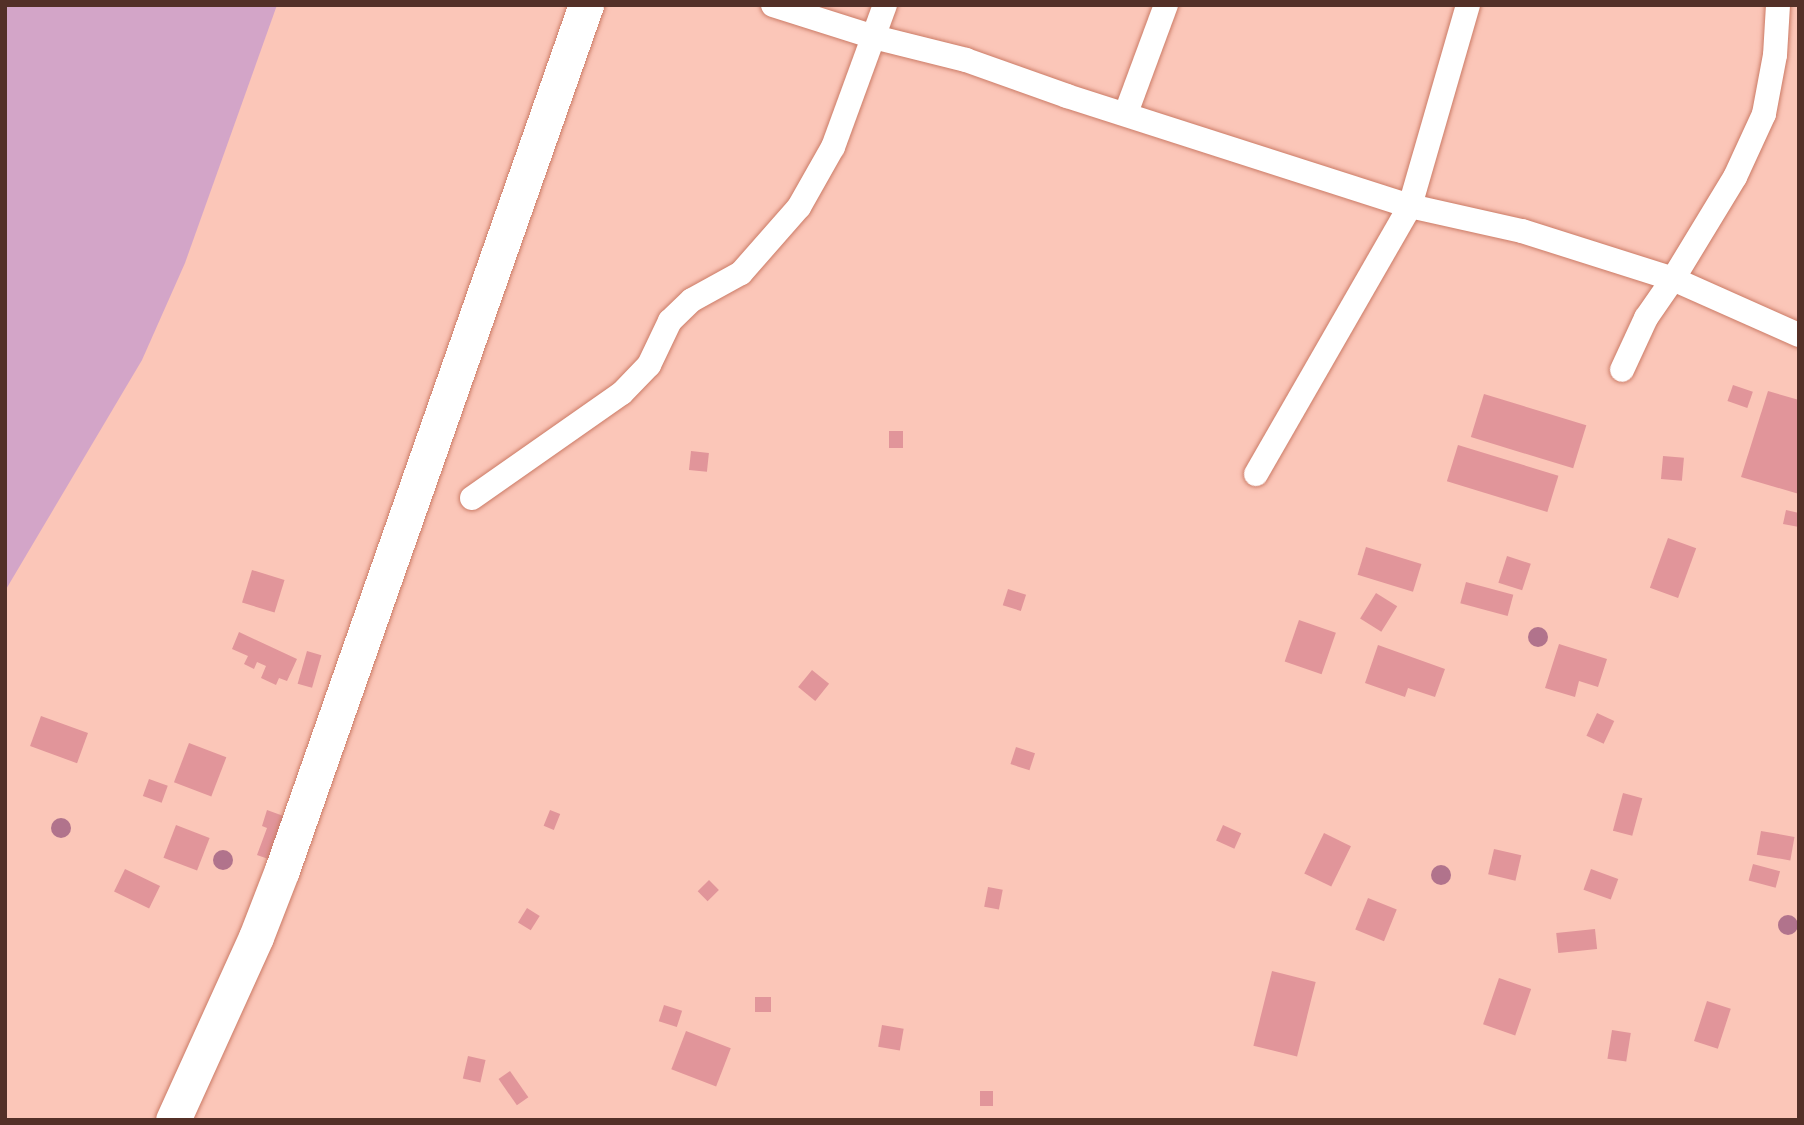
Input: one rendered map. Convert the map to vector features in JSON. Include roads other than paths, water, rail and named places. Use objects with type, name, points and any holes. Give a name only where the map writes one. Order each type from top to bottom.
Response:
[{"type":"street","points":[[173,1120],[256,937],[282,870],[586,5]]},
{"type":"street","points":[[773,5],[874,37],[966,60],[1410,206],[1522,231],[1673,279],[1799,335]]},
{"type":"street","points":[[472,498],[622,394],[649,365],[670,321],[692,300],[741,273],[799,207],[833,147],[885,5]]},
{"type":"street","points":[[1126,113],[1167,5]]},
{"type":"street","points":[[1256,474],[1410,206],[1468,5]]},
{"type":"street","points":[[1622,369],[1646,318],[1735,177],[1764,114],[1775,55],[1779,5]]}]
